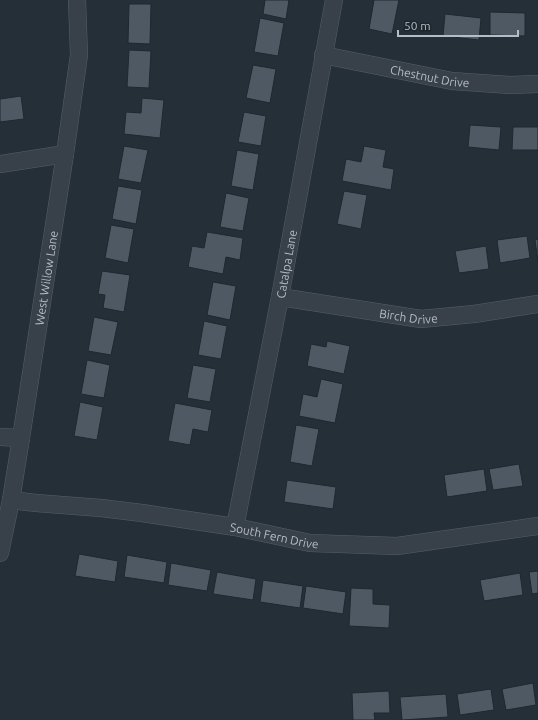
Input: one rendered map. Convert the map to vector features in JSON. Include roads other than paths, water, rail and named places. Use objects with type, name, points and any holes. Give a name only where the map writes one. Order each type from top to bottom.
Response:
[{"type":"street","name":"West Willow Lane","points":[[0,554],[11,500],[66,154],[79,55],[77,0]]},
{"type":"street","name":"Catalpa Lane","points":[[235,527],[280,297],[334,0]]},
{"type":"street","name":"Chestnut Drive","points":[[323,55],[452,81],[510,85],[538,84]]},
{"type":"street","points":[[0,164],[66,154]]},
{"type":"street","name":"Birch Drive","points":[[280,297],[421,319],[474,314],[538,304]]},
{"type":"street","points":[[0,437],[21,438]]},
{"type":"street","name":"South Fern Drive","points":[[11,500],[101,508],[235,527],[310,542],[397,546],[538,526]]}]
